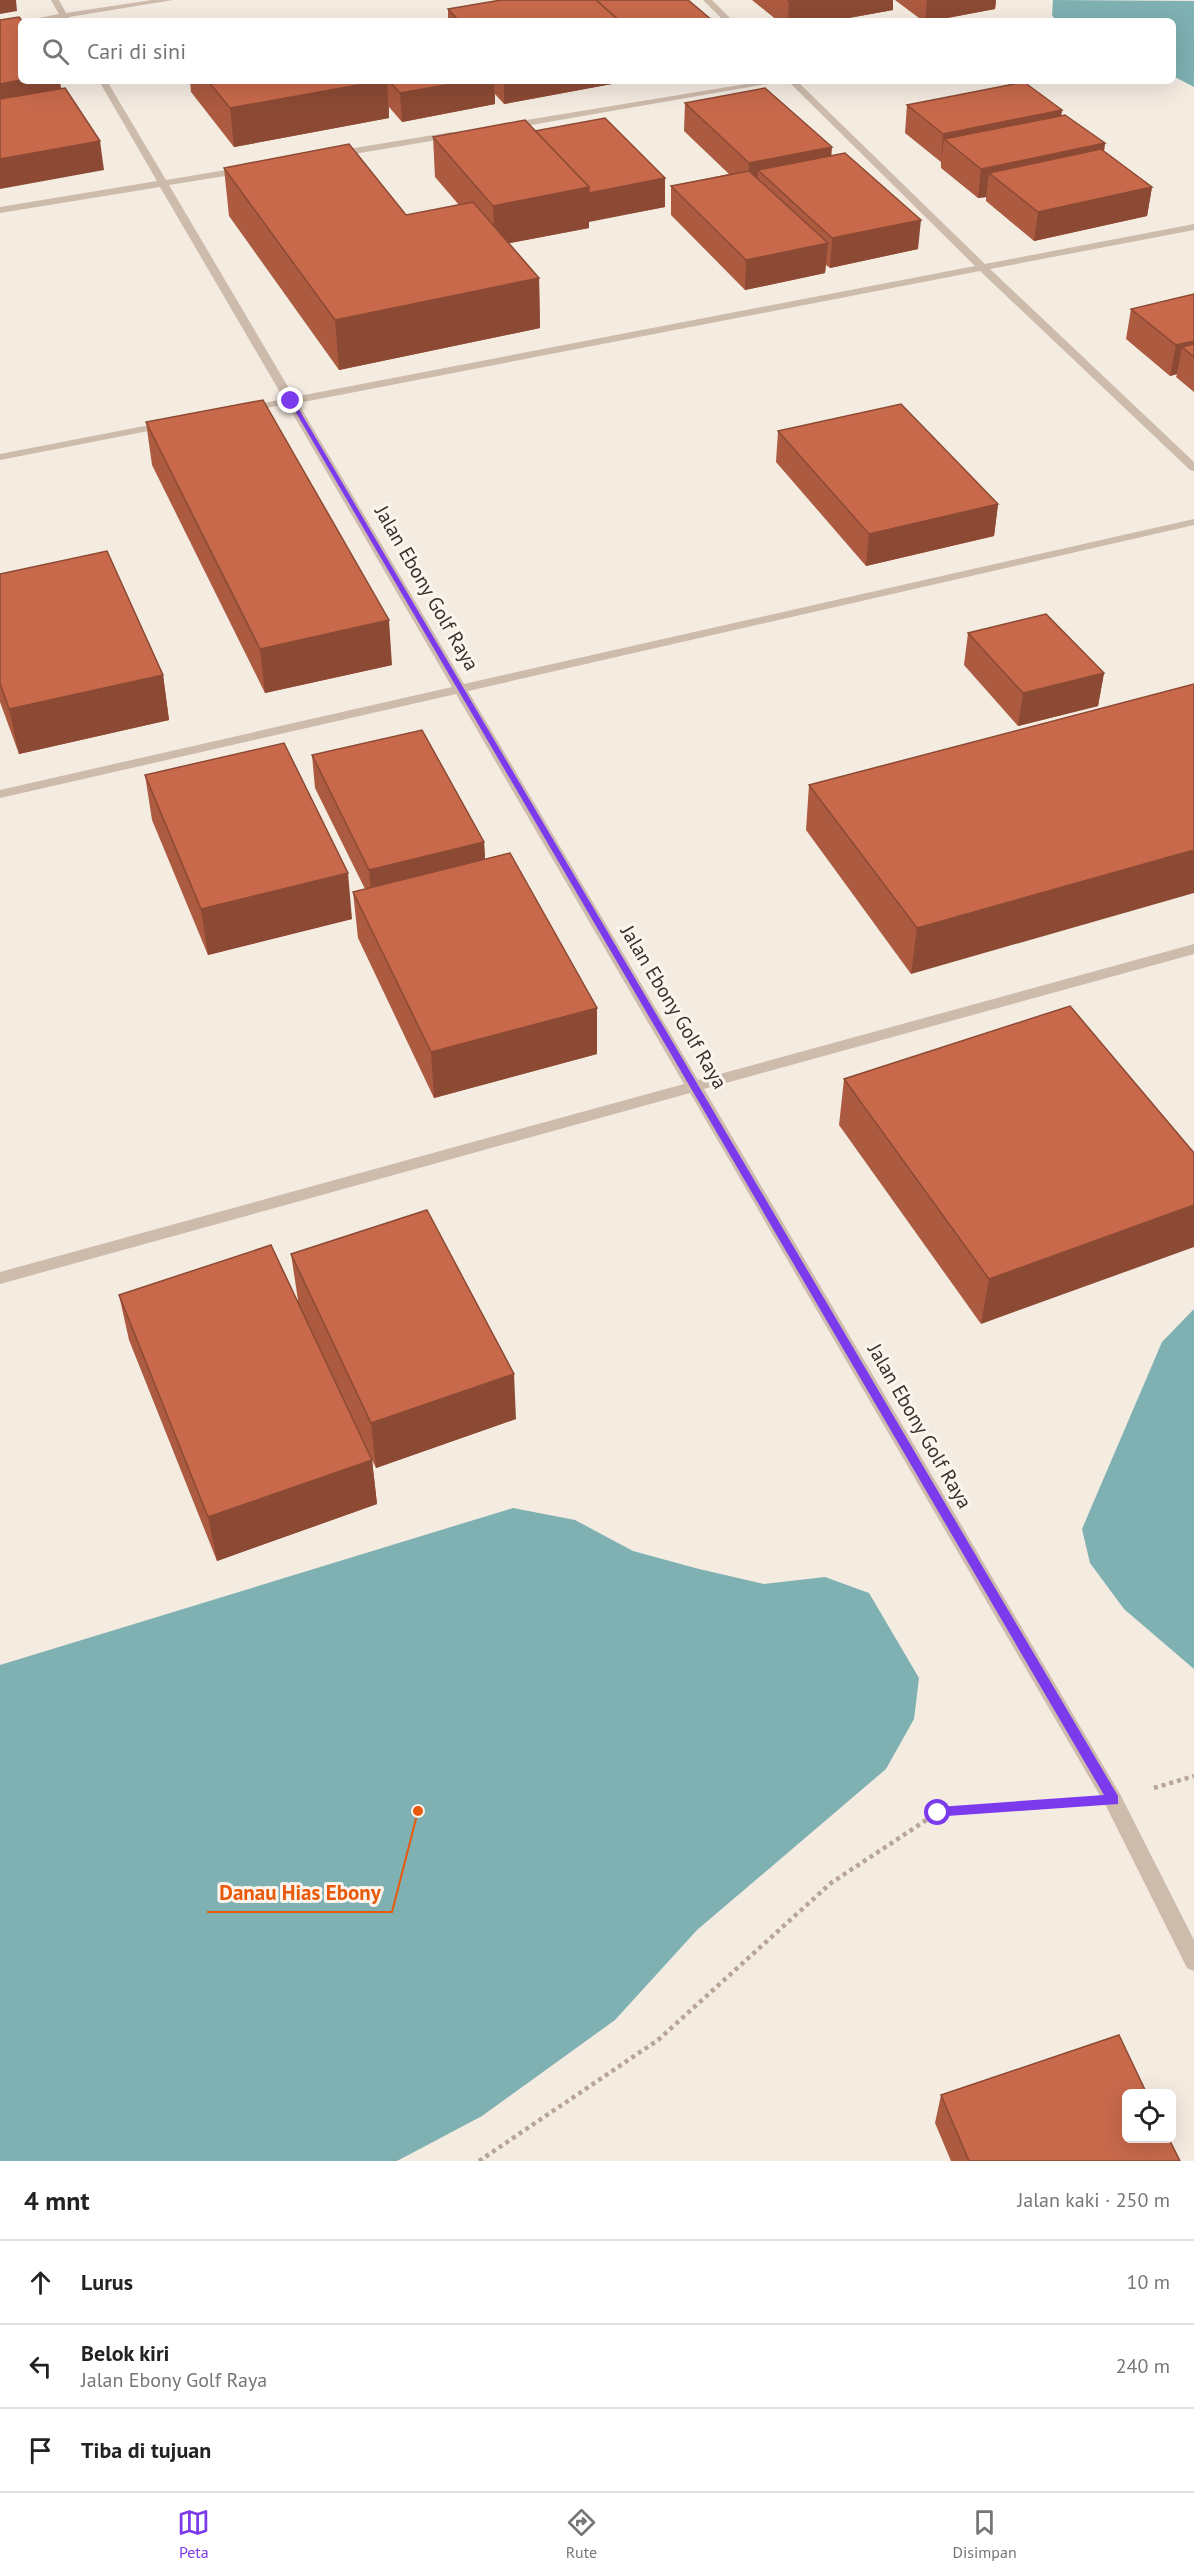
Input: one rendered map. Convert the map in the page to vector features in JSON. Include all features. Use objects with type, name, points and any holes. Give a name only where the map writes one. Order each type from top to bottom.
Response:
[{"type":"street","points":[[55,0],[66,18],[169,0]]},
{"type":"street","points":[[707,0],[726,18]]},
{"type":"street","name":"Jalan Ebony Golf Raya","points":[[105,84],[1113,1800],[1194,1961]]},
{"type":"street","points":[[501,127],[762,84]]},
{"type":"street","points":[[795,84],[983,268],[1194,468]]},
{"type":"street","points":[[327,156],[466,133]]},
{"type":"street","points":[[0,210],[257,168]]},
{"type":"street","points":[[233,412],[1194,227]]},
{"type":"street","points":[[0,457],[174,423]]},
{"type":"street","points":[[0,794],[461,691],[1194,522]]},
{"type":"street","points":[[0,1278],[1194,949]]},
{"type":"path","points":[[479,2161],[658,2040],[831,1883],[938,1813],[1113,1800]]},
{"type":"water","points":[[1053,0],[1194,1],[1194,87],[1176,78],[1176,18],[1054,18],[1052,15]]},
{"type":"water","points":[[1194,1309],[1194,1669],[1124,1609],[1090,1563],[1082,1529],[1162,1342]]},
{"type":"water","points":[[513,1508],[575,1520],[633,1551],[699,1569],[764,1584],[825,1577],[869,1593],[919,1678],[914,1719],[886,1769],[697,1930],[615,2020],[482,2116],[397,2161],[0,2161],[0,1665]]},
{"type":"building","points":[[501,0],[596,0],[617,18],[456,18],[448,9]]},
{"type":"building","points":[[596,0],[688,0],[709,18],[617,18]]},
{"type":"building","points":[[20,18],[18,81],[0,84],[0,20]]},
{"type":"building","points":[[210,84],[363,84],[230,108]]},
{"type":"building","points":[[392,84],[451,84],[400,93]]},
{"type":"building","points":[[1014,84],[1027,84],[1062,110],[943,134],[907,105]]},
{"type":"building","points":[[65,88],[100,141],[0,159],[0,99]]},
{"type":"building","points":[[765,88],[832,147],[749,163],[685,103]]},
{"type":"building","points":[[1065,115],[1105,143],[981,169],[944,139]]},
{"type":"building","points":[[605,118],[665,178],[589,193],[589,187],[535,131]]},
{"type":"building","points":[[525,120],[589,187],[493,206],[433,137]]},
{"type":"building","points":[[349,144],[406,215],[473,202],[539,278],[335,320],[224,168]]},
{"type":"building","points":[[1101,149],[1152,187],[1038,212],[989,173]]},
{"type":"building","points":[[845,153],[921,220],[832,238],[758,170]]},
{"type":"building","points":[[749,171],[828,243],[746,260],[671,186]]},
{"type":"building","points":[[1194,294],[1194,341],[1176,345],[1131,309]]},
{"type":"building","points":[[1194,344],[1194,357],[1182,347]]},
{"type":"building","points":[[263,400],[389,620],[260,649],[146,422]]},
{"type":"building","points":[[901,404],[998,504],[869,534],[778,431]]},
{"type":"building","points":[[107,551],[163,675],[9,709],[0,683],[0,574]]},
{"type":"building","points":[[1046,614],[1104,673],[1023,693],[968,633]]},
{"type":"building","points":[[1194,684],[1194,850],[917,928],[809,785]]},
{"type":"building","points":[[422,730],[484,842],[369,870],[312,755]]},
{"type":"building","points":[[284,743],[348,873],[201,909],[145,775]]},
{"type":"building","points":[[510,853],[597,1008],[431,1052],[353,892]]},
{"type":"building","points":[[1070,1006],[1194,1153],[1194,1205],[989,1279],[844,1079]]},
{"type":"building","points":[[427,1210],[514,1374],[371,1423],[291,1254]]},
{"type":"building","points":[[271,1245],[372,1460],[208,1517],[119,1295]]},
{"type":"building","points":[[1119,2035],[1145,2089],[1122,2089],[1122,2143],[1171,2143],[1180,2161],[969,2161],[941,2095]]},
{"type":"place","name":"Danau Hias Ebony","points":[[418,1811]]},
{"type":"route","points":[[291,401],[1113,1800],[938,1813]]}]
